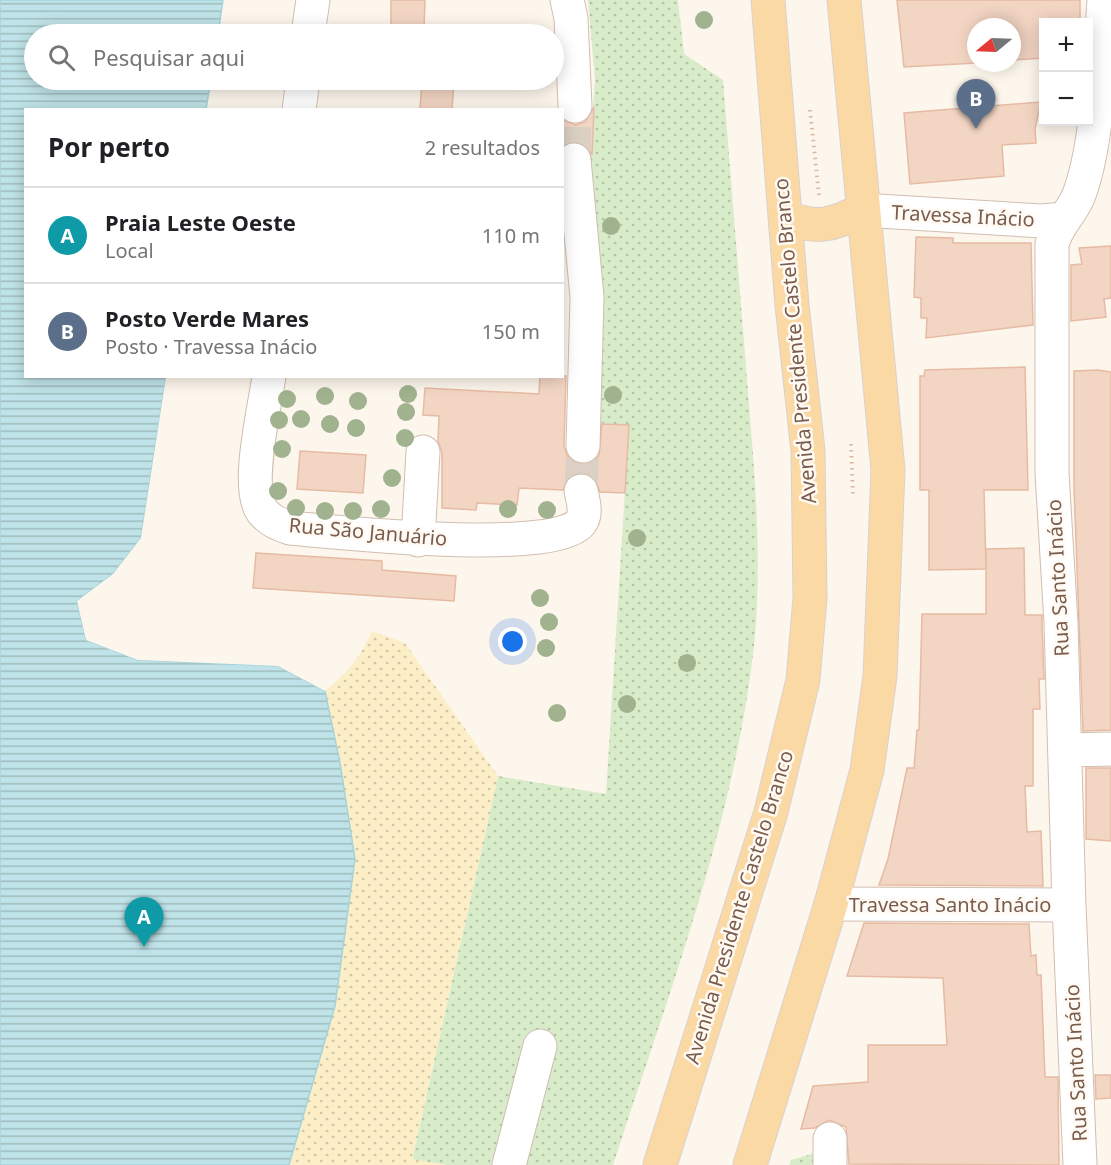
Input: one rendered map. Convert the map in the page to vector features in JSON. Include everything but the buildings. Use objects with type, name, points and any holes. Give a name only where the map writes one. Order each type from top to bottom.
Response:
[{"type":"main road","name":"Avenida Presidente Castelo Branco","points":[[660,1165],[771,812],[803,680],[810,598],[808,451],[768,0]]},
{"type":"main road","points":[[750,1165],[831,904],[867,770],[880,676],[886,585],[888,470],[844,0]]},
{"type":"main road","points":[[786,217],[803,224],[821,225],[843,220],[862,210]]},
{"type":"street","points":[[309,24],[313,0]]},
{"type":"street","points":[[567,0],[571,18],[575,106]]},
{"type":"street","name":"Rua Santo Inácio","points":[[1080,1165],[1052,473],[1050,311],[1054,233],[1080,193],[1095,115],[1104,0]]},
{"type":"street","points":[[574,160],[574,274],[583,447]]},
{"type":"street","name":"Travessa Inácio","points":[[862,210],[1042,221],[1064,219]]},
{"type":"street","name":"Rua São Januário","points":[[269,378],[255,480],[258,503],[273,522],[290,528],[418,540],[529,538],[570,530],[580,523],[584,515],[581,491]]},
{"type":"street","points":[[418,540],[423,452]]},
{"type":"street","points":[[1065,750],[1111,749]]},
{"type":"street","name":"Travessa Santo Inácio","points":[[831,904],[1069,905]]},
{"type":"street","points":[[509,1165],[540,1046]]},
{"type":"green space","points":[[588,0],[678,0],[684,54],[723,80],[758,546],[754,646],[731,778],[715,844],[677,973],[613,1165],[447,1165],[412,1160],[498,776],[606,794],[629,426],[598,423],[589,164],[595,79]]},
{"type":"green space","points":[[815,1153],[814,1165],[789,1165],[791,1160]]},
{"type":"sand","points":[[372,631],[405,643],[498,776],[412,1159],[447,1165],[289,1165],[335,1006],[355,859],[340,763],[325,691],[353,664]]},
{"type":"water","points":[[0,0],[223,0],[219,24],[24,24],[24,90],[209,90],[206,108],[24,108],[24,378],[166,378],[141,538],[113,574],[77,601],[86,640],[138,660],[278,666],[325,691],[340,763],[355,859],[335,1006],[289,1165],[0,1165]]},
{"type":"pier","points":[[166,378],[169,378],[144,539],[116,576],[80,602],[88,638],[138,657],[279,663],[327,689],[325,691],[278,666],[138,660],[86,640],[77,601],[113,574],[141,538]]},
{"type":"tunnel","points":[[574,160],[575,106]]},
{"type":"tunnel","points":[[581,491],[583,446]]},
{"type":"place","name":"Posto Verde Mares","points":[[976,129]]},
{"type":"place","name":"Praia Leste Oeste","points":[[144,947]]}]
